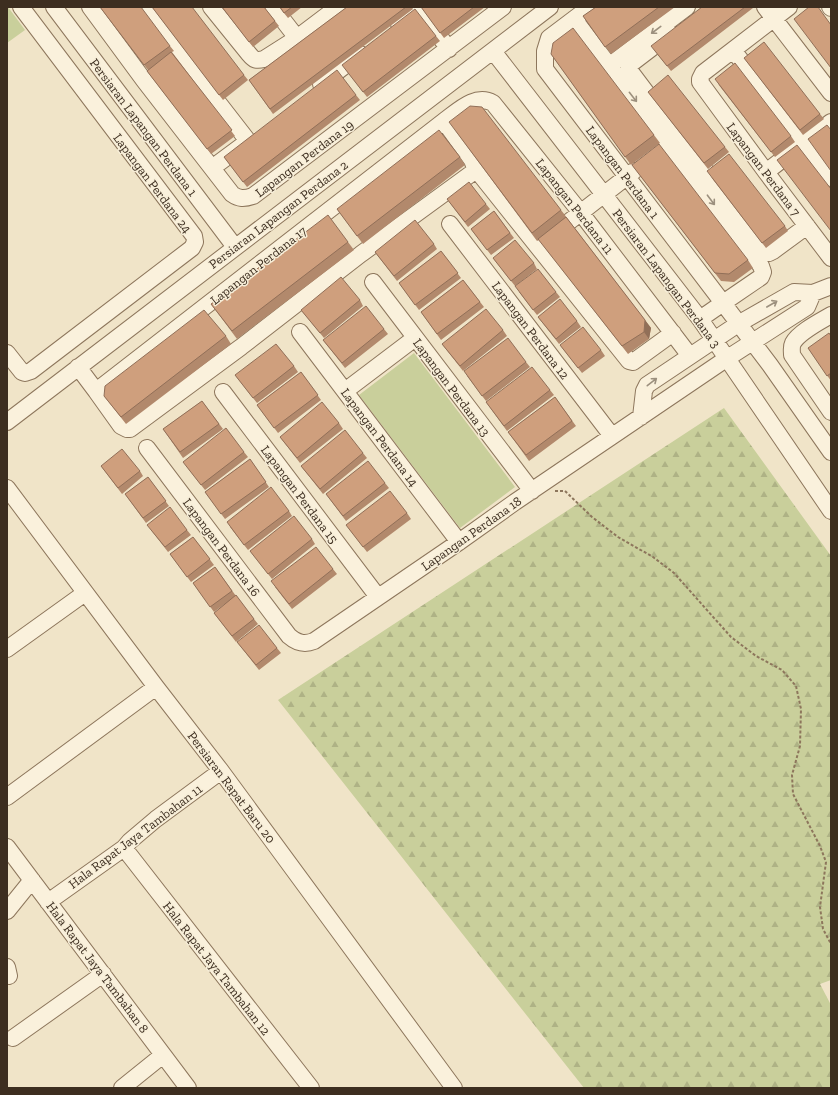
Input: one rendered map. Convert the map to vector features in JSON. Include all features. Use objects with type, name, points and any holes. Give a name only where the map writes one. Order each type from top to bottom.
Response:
[{"type":"street","name":"Lapangan Perdana 24","points":[[7,353],[20,370],[28,373],[192,248],[195,242],[195,239],[20,7]]},
{"type":"street","name":"Persiaran Lapangan Perdana 1","points":[[54,7],[235,247]]},
{"type":"street","name":"Lapangan Perdana 19","points":[[90,7],[143,79],[232,194],[238,198],[253,196],[503,7]]},
{"type":"street","points":[[144,7],[254,136],[212,168]]},
{"type":"street","points":[[211,7],[254,60],[264,59],[297,38],[338,7]]},
{"type":"street","points":[[273,7],[297,38]]},
{"type":"street","name":"Persiaran Lapangan Perdana 2","points":[[7,422],[550,7]]},
{"type":"street","name":"Lapangan Perdana 1","points":[[590,7],[549,38],[545,51],[546,69],[723,303],[831,452]]},
{"type":"street","points":[[789,7],[770,13],[733,50],[831,178]]},
{"type":"street","points":[[388,33],[419,8],[449,49]]},
{"type":"street","points":[[609,66],[694,9]]},
{"type":"street","points":[[694,9],[632,63],[629,67],[630,71],[765,250],[769,253],[773,251],[807,226]]},
{"type":"street","points":[[770,13],[831,93]]},
{"type":"street","points":[[574,19],[609,66],[657,153],[761,266],[763,272],[761,277],[700,319]]},
{"type":"street","points":[[309,94],[370,47]]},
{"type":"street","name":"Lapangan Perdana 7","points":[[733,50],[703,73],[700,79],[702,84],[831,258]]},
{"type":"street","name":"Persiaran Lapangan Perdana 3","points":[[493,51],[700,319],[831,511]]},
{"type":"street","name":"Lapangan Perdana 11","points":[[444,121],[472,101],[486,99],[493,103],[581,213],[690,356]]},
{"type":"street","points":[[444,121],[472,160],[475,168],[629,361],[633,362],[673,333]]},
{"type":"street","name":"Lapangan Perdana 17","points":[[96,391],[444,121]]},
{"type":"street","points":[[766,172],[831,122]]},
{"type":"street","points":[[537,247],[657,153]]},
{"type":"street","points":[[78,367],[120,426],[130,429],[241,347],[361,254],[472,173],[475,168]]},
{"type":"street","name":"Lapangan Perdana 12","points":[[450,224],[612,436]]},
{"type":"street","name":"Lapangan Perdana 13","points":[[373,282],[532,491]]},
{"type":"street","points":[[641,418],[644,391],[647,385],[738,324],[794,292],[813,293],[831,286]]},
{"type":"street","name":"Lapangan Perdana 18","points":[[300,643],[308,644],[314,641],[612,436],[641,418],[751,342],[807,307],[813,293]]},
{"type":"street","points":[[107,313],[122,333]]},
{"type":"street","points":[[831,314],[798,336],[791,348],[792,355],[831,412]]},
{"type":"street","name":"Lapangan Perdana 14","points":[[300,332],[459,542]]},
{"type":"street","points":[[344,391],[415,338]]},
{"type":"street","name":"Lapangan Perdana 15","points":[[222,392],[378,597]]},
{"type":"street","name":"Lapangan Perdana 16","points":[[147,448],[289,636],[294,641],[300,643]]},
{"type":"street","name":"Persiaran Rapat Baru 20","points":[[8,493],[221,771],[454,1088]]},
{"type":"street","points":[[7,649],[85,593]]},
{"type":"street","points":[[7,797],[156,687]]},
{"type":"street","name":"Hala Rapat Jaya Tambahan 11","points":[[48,902],[124,848],[156,819],[221,771]]},
{"type":"street","name":"Hala Rapat Jaya Tambahan 8","points":[[7,847],[188,1088]]},
{"type":"street","name":"Hala Rapat Jaya Tambahan 12","points":[[124,848],[311,1088]]},
{"type":"street","points":[[7,911],[32,880]]},
{"type":"street","points":[[13,1038],[103,974]]},
{"type":"street","points":[[122,1088],[163,1055]]},
{"type":"path","points":[[552,491],[565,491],[592,517],[618,537],[653,557],[674,572],[731,637],[756,656],[782,670],[796,686],[801,709],[800,746],[792,775],[793,794],[820,846],[826,862],[820,906],[823,929],[831,944]]},
{"type":"green space","points":[[7,7],[25,30],[7,43]]},
{"type":"green space","points":[[414,353],[515,487],[460,528],[359,395]]},
{"type":"green space","points":[[724,408],[831,556],[831,980],[820,984],[831,1005],[831,1088],[584,1088],[278,700]]},
{"type":"building","points":[[100,7],[141,7],[170,46],[144,65]]},
{"type":"building","points":[[152,7],[192,7],[244,75],[219,95]]},
{"type":"building","points":[[222,7],[264,7],[275,21],[249,42]]},
{"type":"building","points":[[280,7],[292,7],[284,13]]},
{"type":"building","points":[[347,7],[406,7],[270,109],[249,80]]},
{"type":"building","points":[[421,7],[474,7],[440,33]]},
{"type":"building","points":[[596,7],[659,7],[605,47],[583,16]]},
{"type":"building","points":[[702,7],[745,7],[667,66],[651,46]]},
{"type":"building","points":[[809,7],[818,7],[831,25],[831,68],[794,19]]},
{"type":"building","points":[[415,9],[436,36],[363,92],[342,65]]},
{"type":"building","points":[[573,28],[654,135],[625,157],[551,54],[553,43]]},
{"type":"building","points":[[764,42],[820,114],[800,130],[744,58]]},
{"type":"building","points":[[171,52],[232,130],[207,149],[147,71]]},
{"type":"building","points":[[735,63],[791,136],[771,152],[715,79]]},
{"type":"building","points":[[337,70],[356,95],[243,182],[224,157]]},
{"type":"building","points":[[668,75],[725,147],[704,163],[648,92]]},
{"type":"building","points":[[470,106],[482,107],[561,210],[532,233],[449,122]]},
{"type":"building","points":[[827,125],[831,130],[831,171],[808,139]]},
{"type":"building","points":[[439,130],[460,157],[357,236],[337,209]]},
{"type":"building","points":[[659,144],[748,260],[729,274],[715,273],[632,165]]},
{"type":"building","points":[[797,145],[831,189],[831,231],[777,160]]},
{"type":"building","points":[[729,154],[785,226],[762,243],[707,171]]},
{"type":"building","points":[[469,182],[486,204],[465,222],[447,199]]},
{"type":"building","points":[[494,211],[510,233],[487,250],[471,229]]},
{"type":"building","points":[[328,215],[348,242],[232,331],[211,304]]},
{"type":"building","points":[[566,217],[645,320],[644,332],[622,346],[538,239]]},
{"type":"building","points":[[415,220],[434,244],[394,276],[375,252]]},
{"type":"building","points":[[515,240],[534,263],[511,281],[493,258]]},
{"type":"building","points":[[441,251],[458,273],[415,305],[399,283]]},
{"type":"building","points":[[538,269],[556,292],[533,310],[515,286]]},
{"type":"building","points":[[341,277],[360,300],[320,333],[301,310]]},
{"type":"building","points":[[463,280],[480,302],[437,334],[421,312]]},
{"type":"building","points":[[560,299],[577,321],[556,339],[538,317]]},
{"type":"building","points":[[366,306],[384,329],[342,363],[323,340]]},
{"type":"building","points":[[486,309],[503,330],[460,366],[442,344]]},
{"type":"building","points":[[204,310],[226,336],[121,417],[104,396],[105,386]]},
{"type":"building","points":[[583,327],[601,350],[578,368],[560,345]]},
{"type":"building","points":[[829,333],[831,336],[831,373],[827,376],[808,348]]},
{"type":"building","points":[[508,338],[526,362],[482,396],[464,371]]},
{"type":"building","points":[[276,344],[294,366],[253,398],[235,375]]},
{"type":"building","points":[[532,367],[550,390],[504,426],[486,402]]},
{"type":"building","points":[[301,372],[318,395],[274,428],[257,405]]},
{"type":"building","points":[[555,397],[572,421],[526,455],[508,432]]},
{"type":"building","points":[[202,401],[219,424],[180,452],[163,429]]},
{"type":"building","points":[[322,402],[339,423],[297,458],[280,437]]},
{"type":"building","points":[[226,428],[244,452],[201,485],[183,462]]},
{"type":"building","points":[[345,430],[363,453],[320,489],[301,466]]},
{"type":"building","points":[[122,449],[140,471],[118,488],[101,466]]},
{"type":"building","points":[[250,459],[266,482],[221,514],[205,492]]},
{"type":"building","points":[[368,461],[385,483],[343,516],[326,494]]},
{"type":"building","points":[[148,477],[166,501],[143,518],[125,494]]},
{"type":"building","points":[[271,487],[289,511],[244,545],[227,522]]},
{"type":"building","points":[[390,491],[407,513],[363,547],[346,525]]},
{"type":"building","points":[[170,507],[187,530],[165,547],[147,525]]},
{"type":"building","points":[[294,516],[312,539],[268,574],[250,551]]},
{"type":"building","points":[[193,537],[210,559],[187,577],[170,554]]},
{"type":"building","points":[[316,547],[333,569],[289,604],[271,581]]},
{"type":"building","points":[[215,567],[232,591],[210,607],[193,583]]},
{"type":"building","points":[[236,595],[254,619],[232,636],[214,613]]},
{"type":"building","points":[[259,625],[277,648],[256,665],[237,642]]}]
